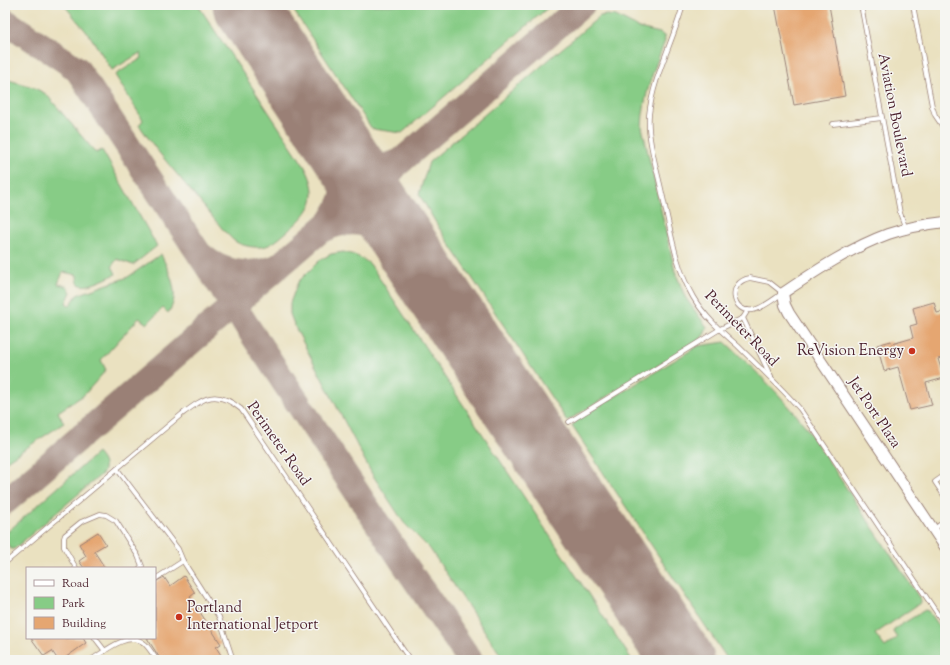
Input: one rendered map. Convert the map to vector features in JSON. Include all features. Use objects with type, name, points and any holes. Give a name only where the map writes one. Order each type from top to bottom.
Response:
[{"type":"street","points":[[783,293],[855,248],[887,234],[945,222]]},
{"type":"street","name":"Jet Port Plaza","points":[[783,293],[785,305],[789,313],[945,547]]},
{"type":"lane","name":"Perimeter Road","points":[[682,5],[678,26],[660,71],[649,116],[650,135],[684,279],[693,298],[704,313],[773,379],[800,409],[945,625]]},
{"type":"lane","name":"Aviation Boulevard","points":[[861,5],[900,213],[906,229]]},
{"type":"lane","points":[[913,5],[932,106],[935,115],[945,130]]},
{"type":"lane","points":[[833,124],[882,118]]},
{"type":"lane","points":[[750,278],[769,282],[783,293],[758,308],[748,310],[738,305],[734,295],[737,285],[745,279],[750,278]]},
{"type":"lane","points":[[569,422],[720,329],[743,318],[748,310]]},
{"type":"lane","points":[[743,318],[773,379]]},
{"type":"lane","name":"Perimeter Road","points":[[5,563],[182,414],[201,400],[214,396],[234,403],[241,409],[410,660]]},
{"type":"lane","points":[[117,469],[178,549],[183,561],[219,617],[233,660]]},
{"type":"lane","points":[[945,475],[935,482],[945,497]]},
{"type":"lane","points":[[75,567],[64,547],[63,542],[65,535],[81,522],[100,514],[106,515],[116,521],[138,556],[142,566],[141,567]]},
{"type":"lane","points":[[933,529],[945,522]]},
{"type":"lane","points":[[156,578],[183,561]]},
{"type":"lane","points":[[96,639],[105,651]]},
{"type":"lane","points":[[91,660],[112,646],[132,639],[144,643],[157,660]]},
{"type":"green space","points":[[64,5],[198,5],[305,167],[310,178],[313,195],[312,202],[297,223],[269,245],[252,247],[240,244],[233,240],[156,149],[139,125],[143,120],[115,75],[142,58],[140,53],[112,70],[90,36]]},
{"type":"green space","points":[[290,5],[551,5],[402,133],[372,129]]},
{"type":"green space","points":[[600,16],[616,16],[639,28],[660,33],[664,36],[665,41],[653,72],[644,104],[642,127],[675,271],[685,297],[707,327],[700,340],[567,421],[439,228],[419,194],[429,162]]},
{"type":"green space","points":[[5,79],[33,87],[46,94],[96,153],[102,150],[157,246],[133,265],[117,259],[112,266],[116,274],[91,284],[79,284],[77,275],[63,272],[58,284],[67,286],[71,292],[66,303],[70,306],[77,295],[128,277],[161,254],[173,284],[174,298],[168,313],[163,308],[147,324],[139,318],[101,360],[106,370],[84,395],[58,412],[64,423],[5,462]]},
{"type":"green space","points":[[343,252],[358,256],[370,264],[632,660],[504,660],[430,549],[404,523],[372,474],[295,327],[290,314],[290,303],[298,282],[320,260],[331,254]]},
{"type":"green space","points":[[725,342],[747,362],[787,404],[806,427],[920,599],[920,603],[875,634],[885,647],[897,638],[893,632],[894,629],[925,610],[928,611],[945,636],[945,660],[728,660],[572,426],[578,419],[698,346]]},
{"type":"green space","points":[[97,453],[103,462],[103,473],[14,549],[11,549],[5,540],[5,534]]},
{"type":"building","points":[[775,5],[829,5],[845,96],[794,105]]},
{"type":"building","name":"ReVision Energy","points":[[934,302],[937,313],[945,311],[945,357],[938,359],[944,378],[926,383],[932,405],[910,410],[898,367],[884,371],[877,345],[891,341],[892,344],[913,338],[910,326],[917,324],[913,308]]},
{"type":"building","points":[[98,532],[106,544],[94,551],[104,567],[83,567],[79,561],[86,556],[79,544]]},
{"type":"building","name":"Portland International Jetport","points":[[184,576],[195,593],[190,597],[221,644],[216,647],[224,660],[161,660],[148,639],[156,639],[156,581],[164,577],[170,586]]},
{"type":"building","points":[[32,639],[84,639],[86,643],[62,660],[58,660],[52,651],[44,656]]},
{"type":"taxiway","points":[[5,502],[582,5]]},
{"type":"taxiway","points":[[5,21],[77,69],[403,562],[470,660]]},
{"type":"taxiway","points":[[338,145],[352,158],[366,166],[382,167],[401,161]]},
{"type":"taxiway","points":[[333,217],[342,199],[345,182],[343,164],[338,145]]},
{"type":"taxiway","points":[[392,226],[383,203],[382,196],[385,181],[394,168]]},
{"type":"taxiway","points":[[322,230],[347,222],[358,222],[380,229],[390,235],[409,252]]},
{"type":"taxiway","points":[[202,256],[219,267],[238,272],[258,272],[277,267]]},
{"type":"runway","points":[[245,5],[682,660]]},
{"type":"place","name":"ReVision Energy","points":[[912,351]]},
{"type":"place","name":"Portland International Jetport","points":[[179,617]]}]
